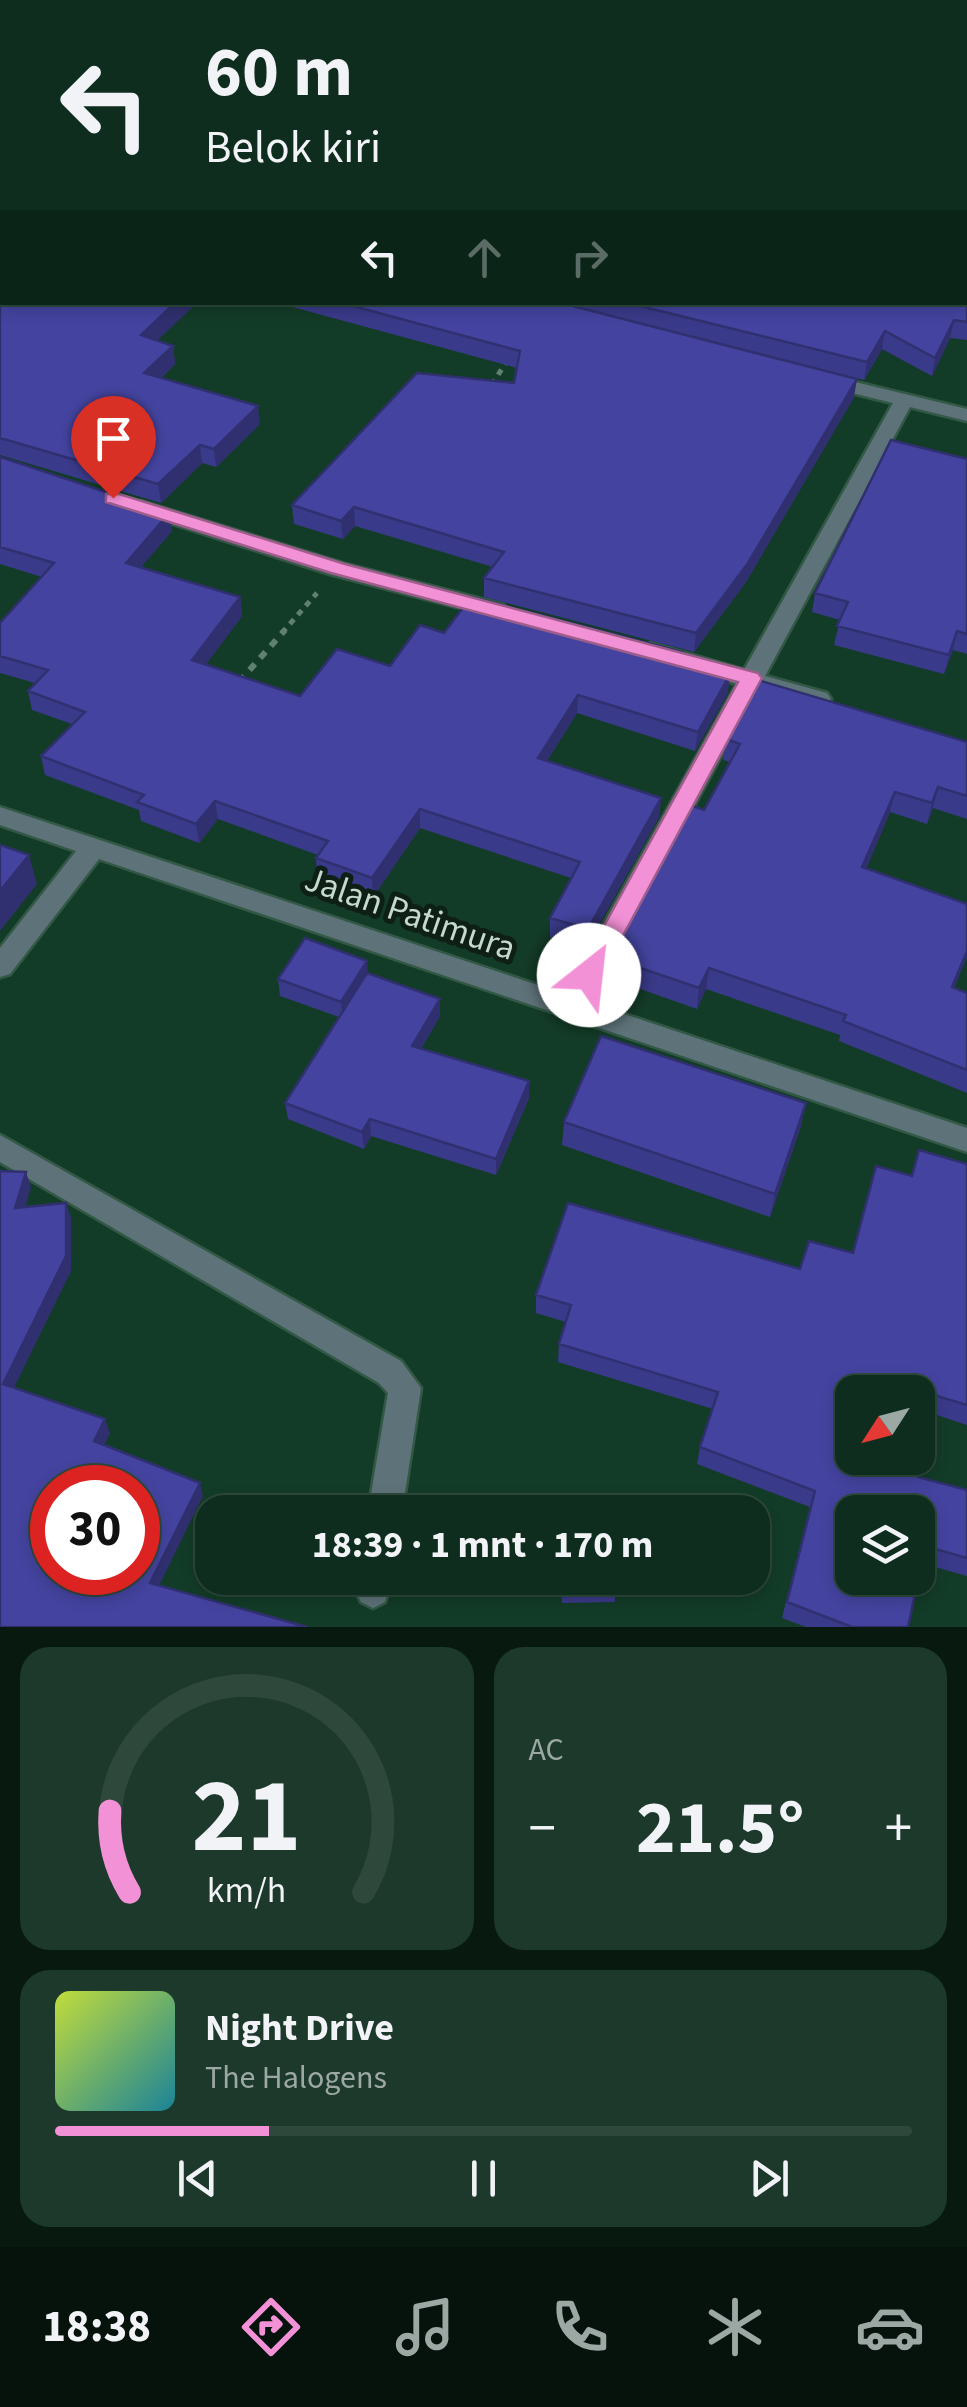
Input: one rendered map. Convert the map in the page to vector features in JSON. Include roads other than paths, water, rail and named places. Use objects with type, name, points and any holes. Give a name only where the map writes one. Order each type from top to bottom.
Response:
[{"type":"street","points":[[808,376],[967,415]]},
{"type":"street","points":[[571,1008],[904,400]]},
{"type":"street","points":[[113,498],[338,569],[526,618]]},
{"type":"street","points":[[620,643],[841,705]]},
{"type":"street","name":"Jalan Patimura","points":[[0,816],[967,1140]]},
{"type":"street","points":[[0,967],[93,848]]},
{"type":"street","points":[[0,1147],[390,1372],[405,1388],[388,1495]]}]
